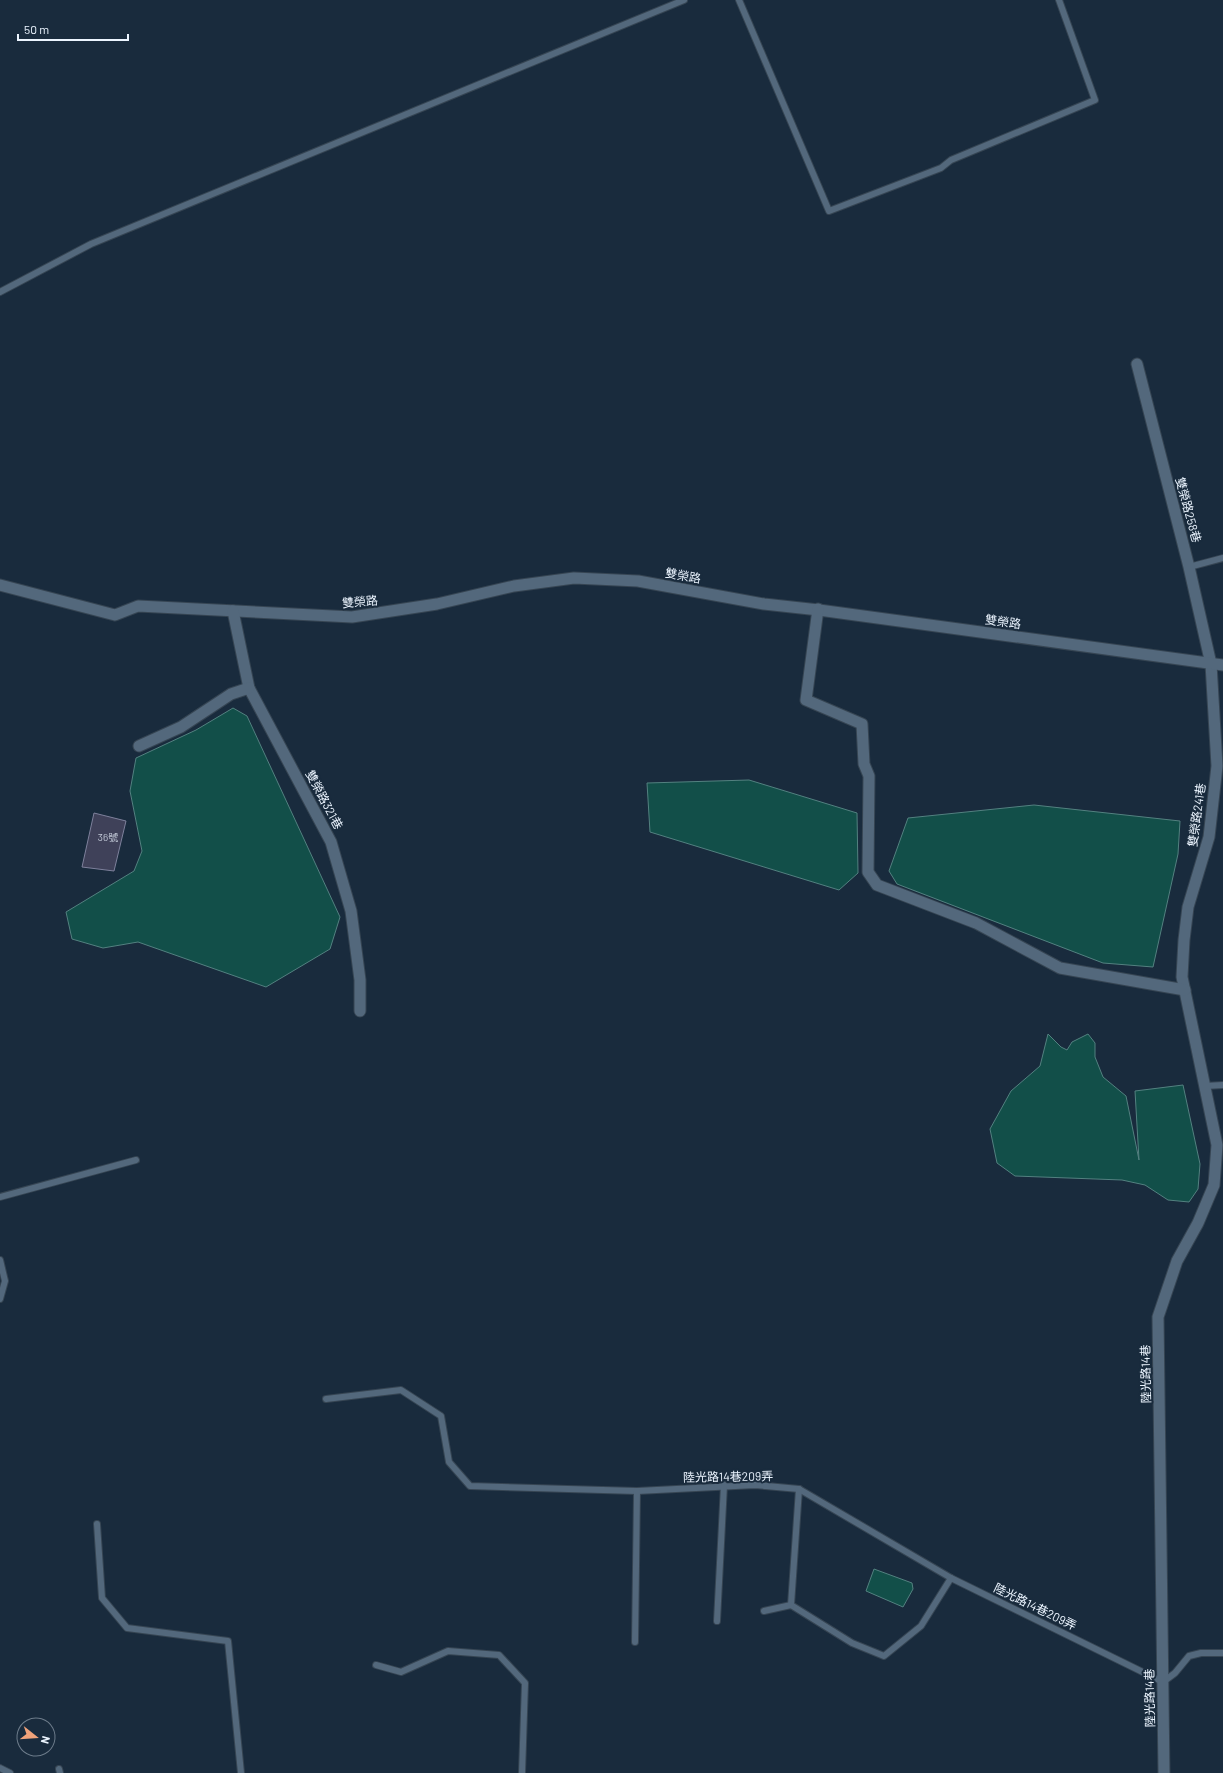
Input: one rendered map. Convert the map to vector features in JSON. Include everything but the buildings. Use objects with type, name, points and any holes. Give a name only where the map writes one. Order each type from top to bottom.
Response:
[{"type":"street","name":"雙榮路258巷","points":[[1137,364],[1190,567],[1211,664]]},
{"type":"street","name":"雙榮路","points":[[0,585],[115,615],[138,606],[352,618],[437,604],[514,586],[574,578],[638,581],[764,604],[819,610],[1223,665]]},
{"type":"street","points":[[819,610],[806,700],[862,724],[864,764],[869,776],[868,872],[877,885],[976,923],[1060,968],[1185,990]]},
{"type":"street","name":"雙榮路321巷","points":[[233,611],[249,688],[331,842],[351,911],[360,980],[360,1011]]},
{"type":"street","name":"雙榮路241巷","points":[[1185,990],[1182,977],[1188,907],[1209,838],[1217,766],[1211,664]]},
{"type":"street","points":[[138,746],[181,727],[231,694],[249,688]]},
{"type":"street","name":"陸光路14巷","points":[[1164,1773],[1158,1317],[1176,1261],[1198,1223],[1214,1185],[1217,1145],[1185,990]]},
{"type":"lane","points":[[0,292],[91,244],[684,0]]},
{"type":"lane","points":[[738,0],[829,211],[941,168],[951,160],[1095,100],[1059,0]]},
{"type":"lane","points":[[1190,567],[1223,558]]},
{"type":"lane","points":[[1205,1086],[1223,1085]]},
{"type":"lane","points":[[0,1197],[136,1160]]},
{"type":"lane","points":[[0,1260],[5,1281],[0,1298]]},
{"type":"lane","name":"陸光路14巷209弄","points":[[326,1399],[401,1390],[441,1416],[449,1462],[470,1486],[637,1491],[724,1485],[755,1485],[799,1489],[951,1578],[1163,1682]]},
{"type":"lane","points":[[717,1621],[724,1485]]},
{"type":"lane","points":[[791,1605],[799,1489]]},
{"type":"lane","points":[[635,1642],[637,1491]]},
{"type":"lane","points":[[97,1524],[102,1598],[127,1628],[228,1641],[241,1773]]},
{"type":"lane","points":[[764,1611],[791,1605],[852,1643],[884,1656],[921,1626],[951,1578]]},
{"type":"lane","points":[[376,1665],[401,1672],[448,1651],[499,1655],[525,1683],[522,1773]]},
{"type":"lane","points":[[1163,1682],[1175,1673],[1189,1656],[1201,1653],[1223,1653]]},
{"type":"lane","points":[[0,1768],[10,1773]]},
{"type":"shaded area","points":[[233,708],[247,716],[340,917],[330,949],[266,987],[138,942],[103,948],[72,939],[66,912],[134,871],[142,851],[130,791],[136,758],[196,730]]},
{"type":"shaded area","points":[[749,780],[857,813],[858,873],[839,890],[650,832],[647,783]]},
{"type":"shaded area","points":[[1034,805],[1180,821],[1178,854],[1153,967],[1103,963],[897,884],[889,871],[908,818]]},
{"type":"shaded area","points":[[1048,1034],[1061,1047],[1067,1050],[1072,1042],[1088,1034],[1095,1043],[1095,1057],[1103,1077],[1126,1096],[1139,1160],[1135,1091],[1183,1085],[1200,1164],[1198,1189],[1189,1202],[1168,1200],[1145,1185],[1122,1180],[1015,1176],[997,1163],[990,1129],[1011,1091],[1040,1066]]},
{"type":"shaded area","points":[[874,1569],[912,1583],[913,1589],[903,1607],[866,1591]]}]
